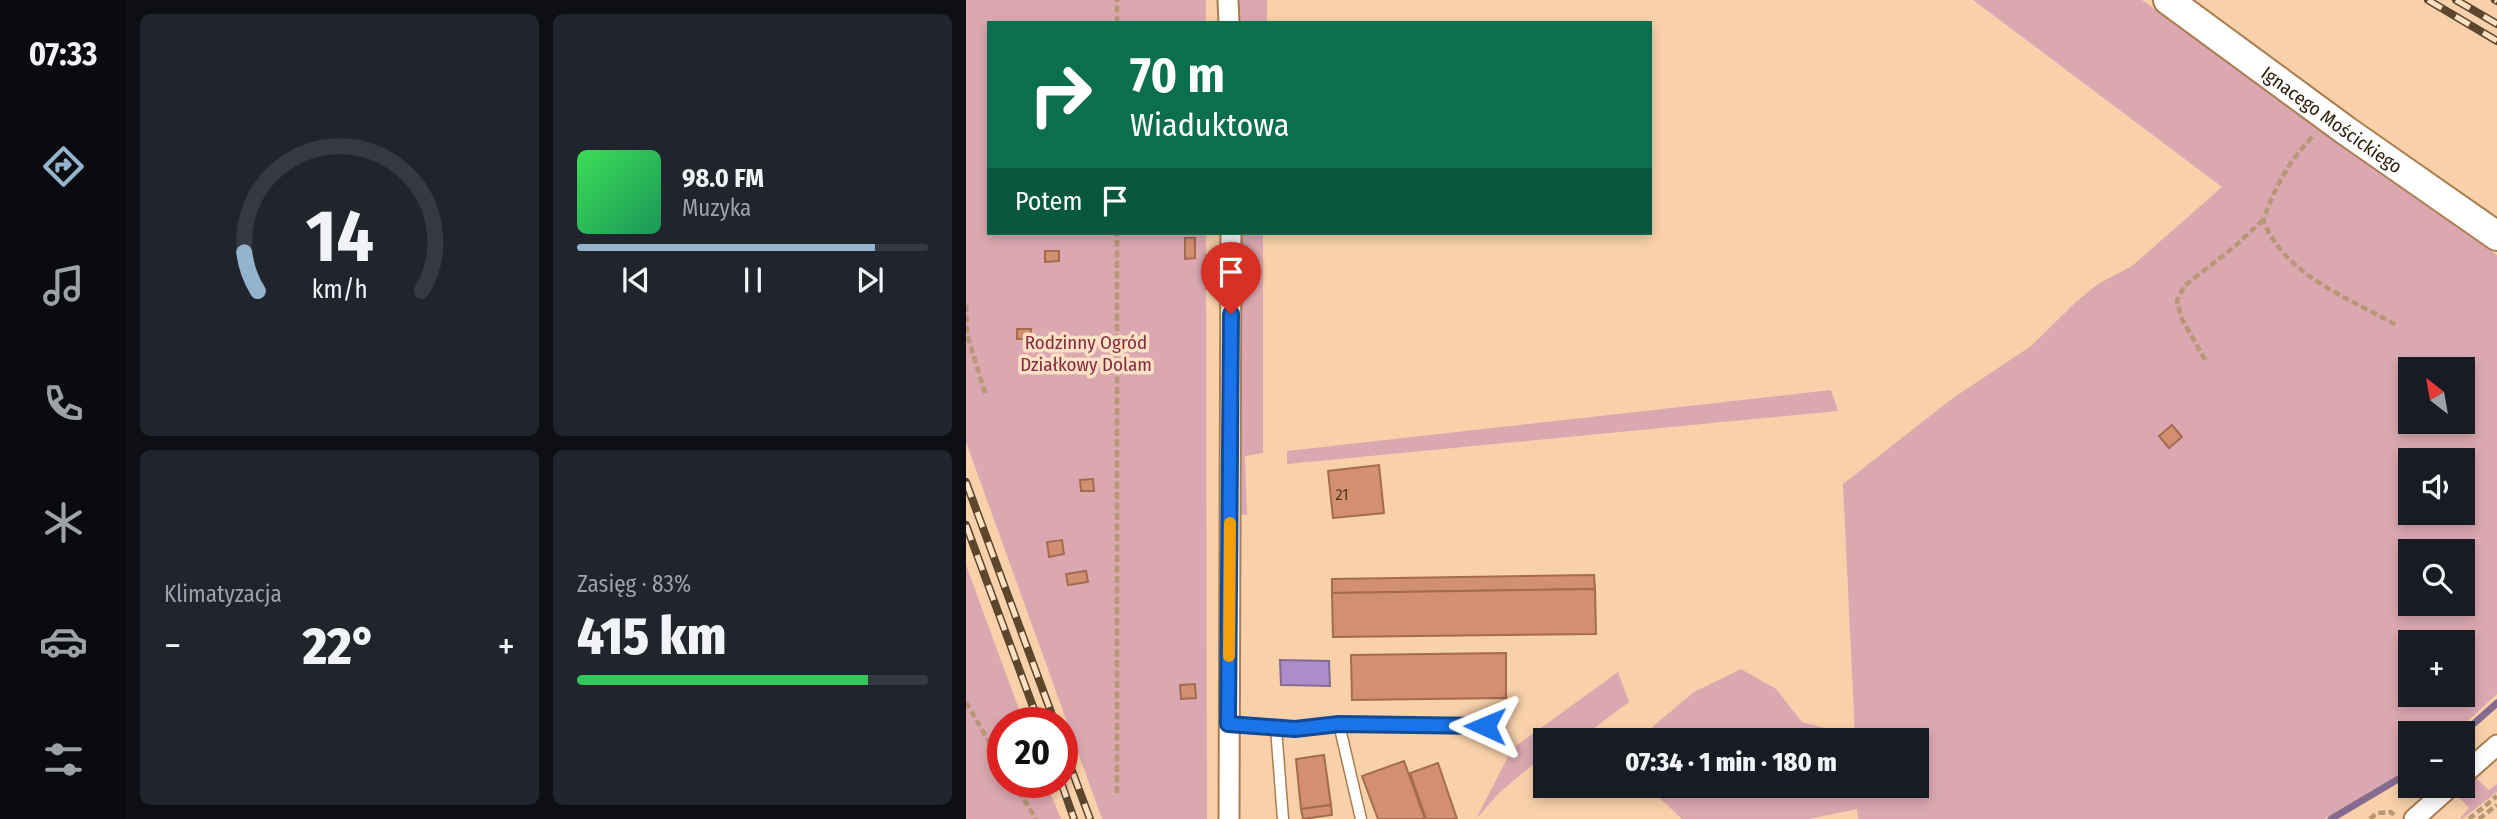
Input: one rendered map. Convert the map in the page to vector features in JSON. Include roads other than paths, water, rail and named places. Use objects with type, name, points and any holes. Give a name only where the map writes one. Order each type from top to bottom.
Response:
[{"type":"street","points":[[1228,0],[1229,21]]},
{"type":"street","name":"Ignacego Mościckiego","points":[[2168,0],[2329,119],[2497,236]]},
{"type":"street","points":[[1229,819],[1231,235]]},
{"type":"street","points":[[2475,764],[2497,745]]},
{"type":"street","points":[[2414,819],[2438,798]]},
{"type":"lane","points":[[1228,724],[1295,729],[1339,724],[1485,726]]},
{"type":"lane","points":[[1339,724],[1361,819]]},
{"type":"lane","points":[[1276,728],[1283,819]]},
{"type":"waterway","points":[[2475,722],[2497,703]]},
{"type":"waterway","points":[[2331,819],[2398,779]]},
{"type":"railway","points":[[2428,0],[2497,41]]},
{"type":"railway","points":[[2456,0],[2497,24]]},
{"type":"railway","points":[[966,482],[1049,707]]},
{"type":"railway","points":[[966,525],[1033,707]]},
{"type":"railway","points":[[1078,787],[1090,819]]},
{"type":"railway","points":[[1067,798],[1074,819]]},
{"type":"park label","name":"Rodzinny Ogród Działkowy Dolam","points":[[1086,353]]}]
